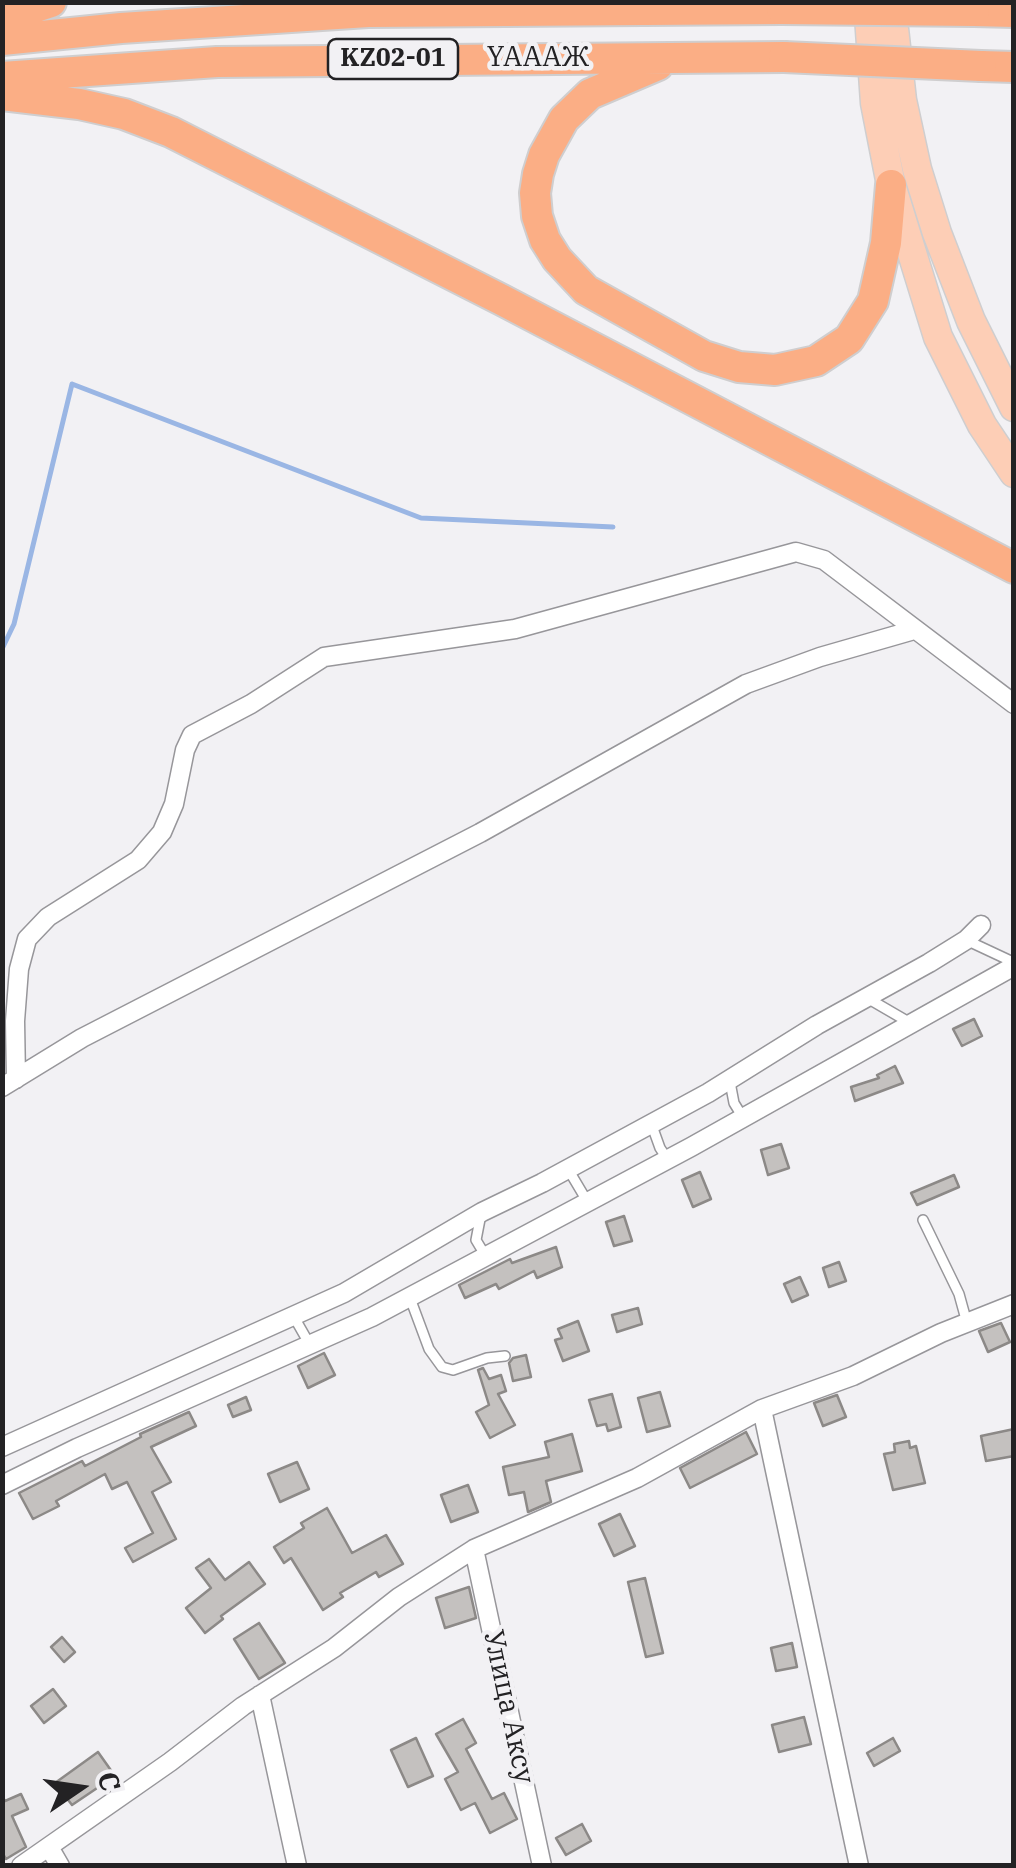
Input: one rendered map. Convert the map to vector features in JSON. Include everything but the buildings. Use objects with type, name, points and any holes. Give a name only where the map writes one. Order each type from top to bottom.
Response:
[{"type":"highway","points":[[2,18],[51,2]]},
{"type":"highway","name":"ҮАААЖ","points":[[2,40],[349,12],[660,5],[1014,12]]},
{"type":"highway","name":"ҮАААЖ","points":[[2,77],[217,62],[784,57],[1014,67]]},
{"type":"highway","points":[[676,58],[604,86],[576,106],[554,134],[538,174],[537,216],[545,240],[570,275],[604,302],[704,356],[739,367],[775,370],[816,361],[848,339],[873,301],[886,242],[891,185]]},
{"type":"highway","points":[[2,96],[79,104],[124,114],[171,132],[1014,568]]},
{"type":"main road","points":[[868,2],[875,103],[891,185],[938,336],[982,425],[1014,473]]},
{"type":"main road","points":[[890,2],[902,100],[936,232],[970,321],[1014,407]]},
{"type":"street","points":[[9,1083],[20,959],[27,939],[48,917],[138,860],[162,832],[174,804],[192,735],[324,658],[515,629],[796,552],[824,560],[1014,704]]},
{"type":"street","points":[[9,1083],[82,1038],[480,833],[746,684],[914,630]]},
{"type":"street","points":[[2,1447],[344,1293],[482,1212],[730,1079],[966,940],[981,924]]},
{"type":"street","points":[[2,1485],[410,1298],[752,1113],[1014,964]]},
{"type":"street","points":[[2,1048],[15,1021]]},
{"type":"street","points":[[20,1866],[334,1648],[400,1597],[474,1549],[636,1478],[762,1408],[853,1376],[1014,1304]]},
{"type":"street","points":[[762,1408],[859,1866]]},
{"type":"street","name":"Улица Аксу","points":[[474,1549],[542,1866]]},
{"type":"street","points":[[260,1696],[297,1866]]},
{"type":"street","points":[[49,1848],[60,1866]]},
{"type":"lane","points":[[966,940],[1014,964]]},
{"type":"lane","points":[[866,998],[912,1024]]},
{"type":"lane","points":[[730,1079],[730,1091],[742,1116],[752,1113]]},
{"type":"lane","points":[[651,1123],[660,1148],[666,1157],[672,1156]]},
{"type":"lane","points":[[568,1168],[588,1201]]},
{"type":"lane","points":[[482,1212],[476,1240],[486,1256],[498,1251]]},
{"type":"lane","points":[[924,1220],[959,1294],[967,1322]]},
{"type":"lane","points":[[410,1298],[428,1348],[442,1368],[453,1370],[486,1358],[505,1356]]},
{"type":"lane","points":[[294,1317],[310,1346]]},
{"type":"waterway","points":[[2,649],[14,624],[72,384],[421,518],[613,527]]}]
